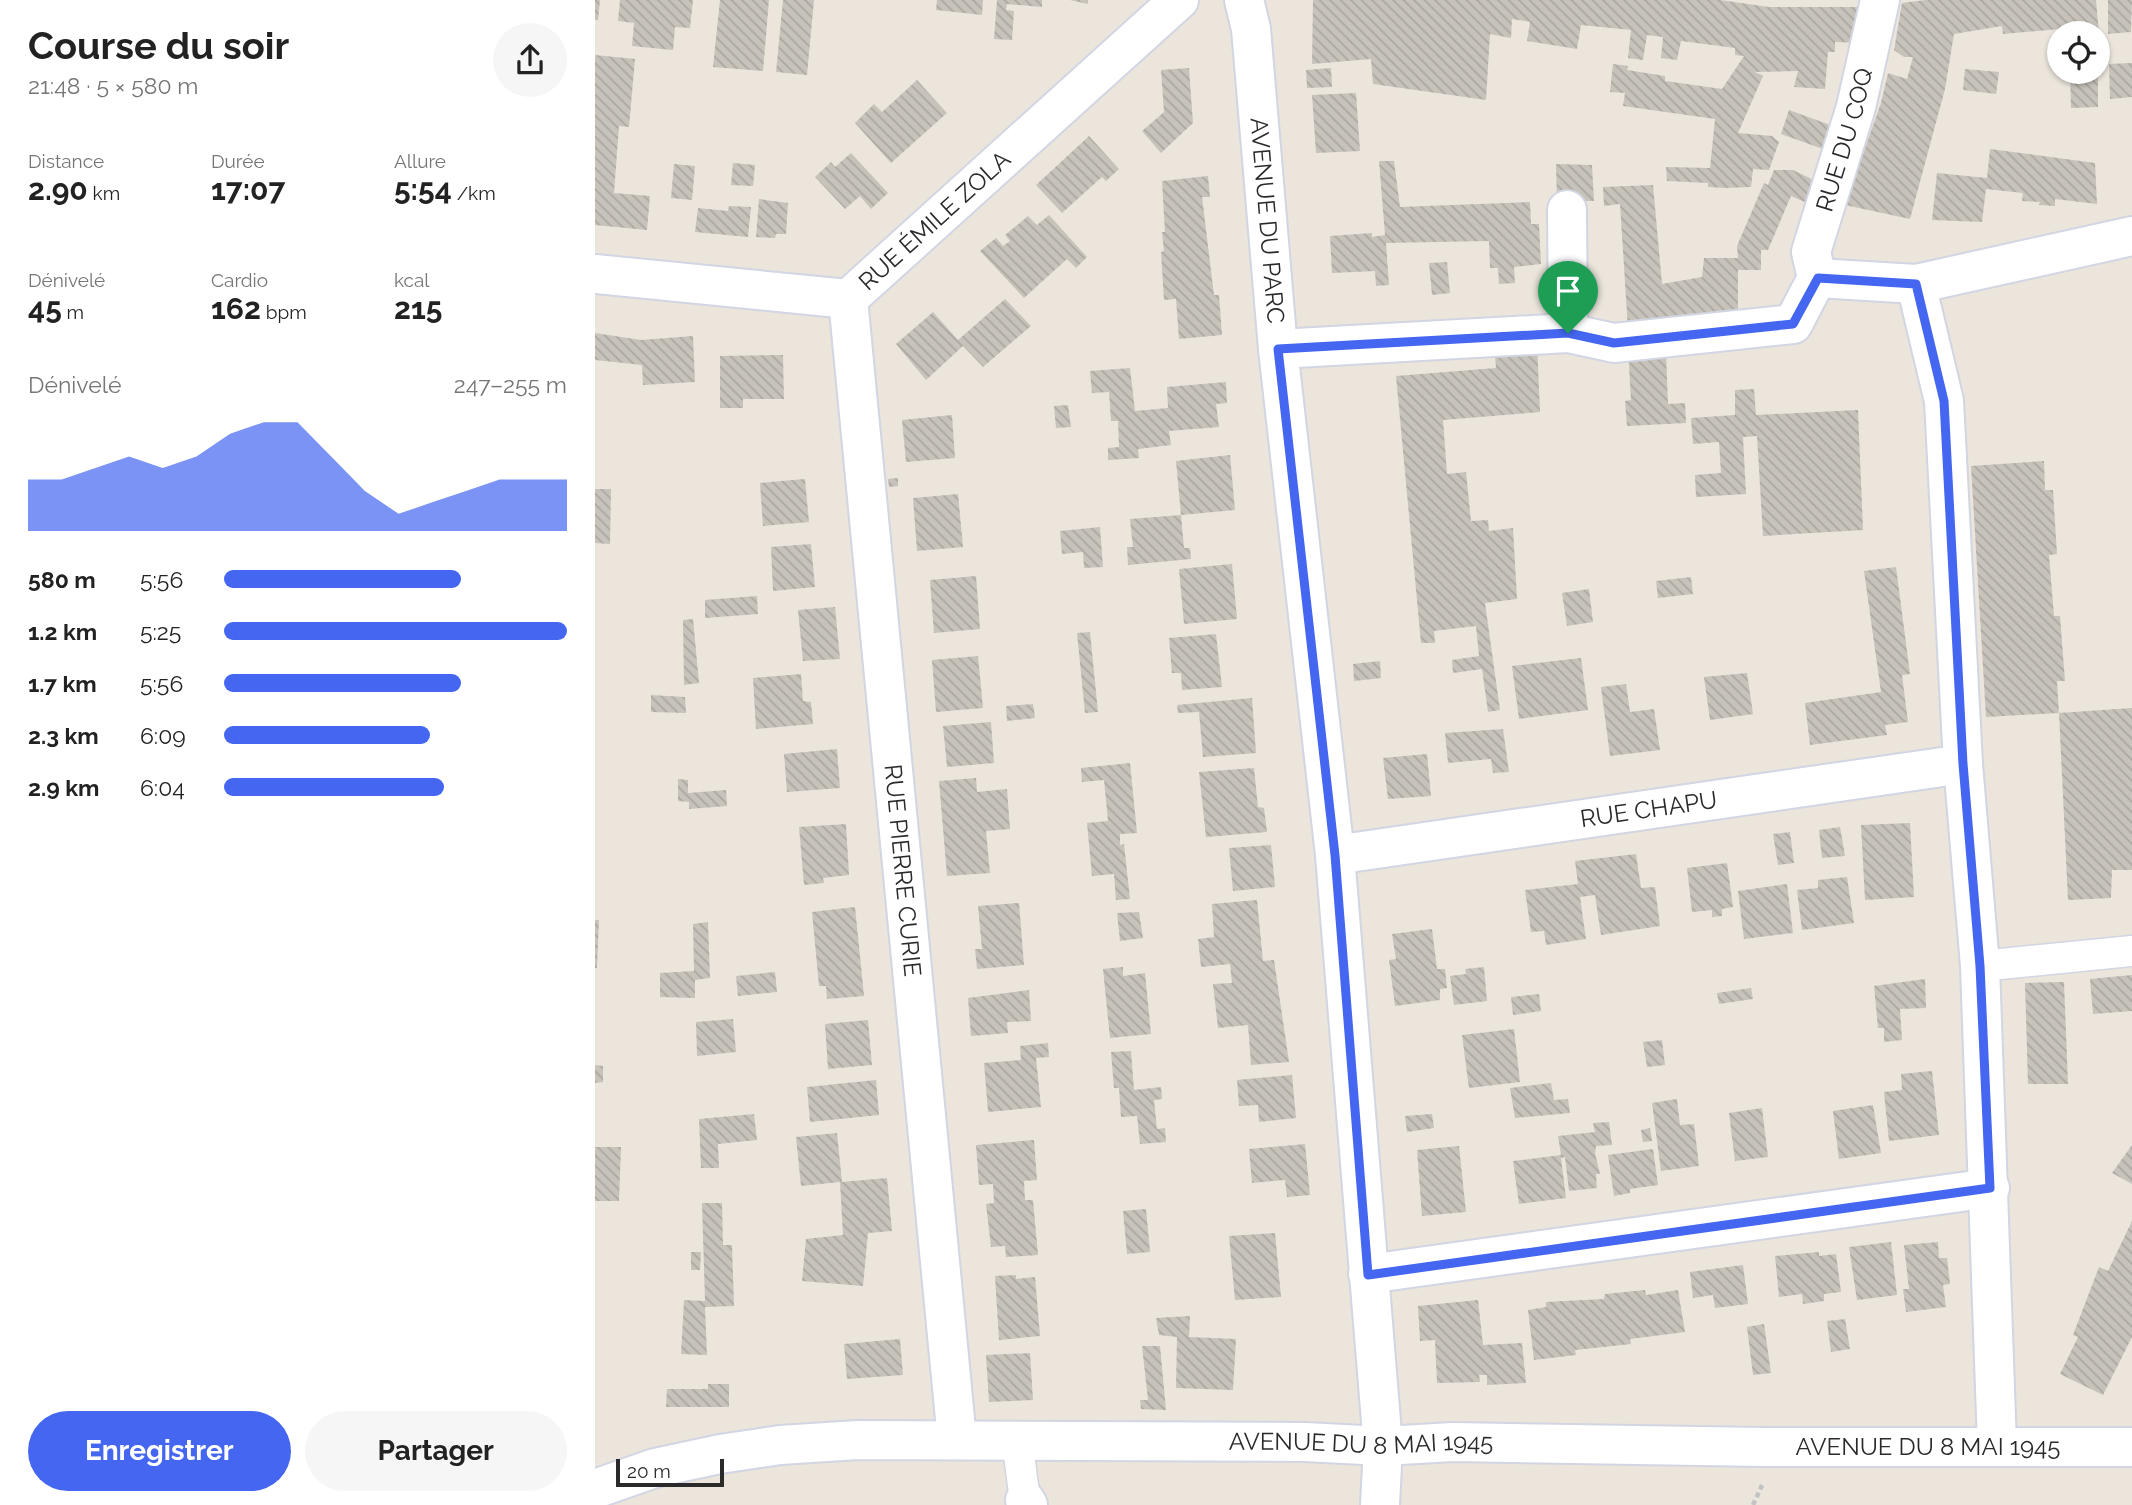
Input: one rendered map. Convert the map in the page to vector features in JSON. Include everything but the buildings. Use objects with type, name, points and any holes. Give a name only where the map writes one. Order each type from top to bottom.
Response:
[{"type":"street","name":"RUE ÉMILE ZOLA","points":[[595,274],[849,299],[1179,0]]},
{"type":"street","name":"AVENUE DU PARC","points":[[1244,0],[1251,29],[1278,349],[1335,855],[1383,1446],[1380,1505]]},
{"type":"street","name":"RUE DU COQ","points":[[1818,278],[1811,252],[1856,107],[1879,0]]},
{"type":"street","points":[[1567,210],[1568,333]]},
{"type":"street","points":[[1278,349],[1568,333],[1614,343],[1793,324],[1818,278],[1916,284],[2132,236]]},
{"type":"street","points":[[1916,284],[1944,401],[1963,764],[1980,966],[1990,1188],[1997,1445]]},
{"type":"street","name":"RUE PIERRE CURIE","points":[[849,299],[957,1440]]},
{"type":"street","name":"RUE CHAPU","points":[[1335,855],[1963,764]]},
{"type":"street","points":[[1980,966],[2132,951]]},
{"type":"street","points":[[1368,1275],[1990,1188]]},
{"type":"street","name":"AVENUE DU 8 MAI 1945","points":[[595,1489],[655,1468],[780,1445],[858,1440],[1314,1442],[1383,1446],[1432,1442],[1762,1447],[2132,1447]]},
{"type":"street","points":[[1017,1440],[1026,1502]]},
{"type":"route","points":[[1818,278],[1916,284],[1944,401],[1963,764],[1980,966],[1990,1188],[1368,1275],[1335,855],[1278,349],[1568,333],[1614,343],[1793,324],[1818,278]]}]
